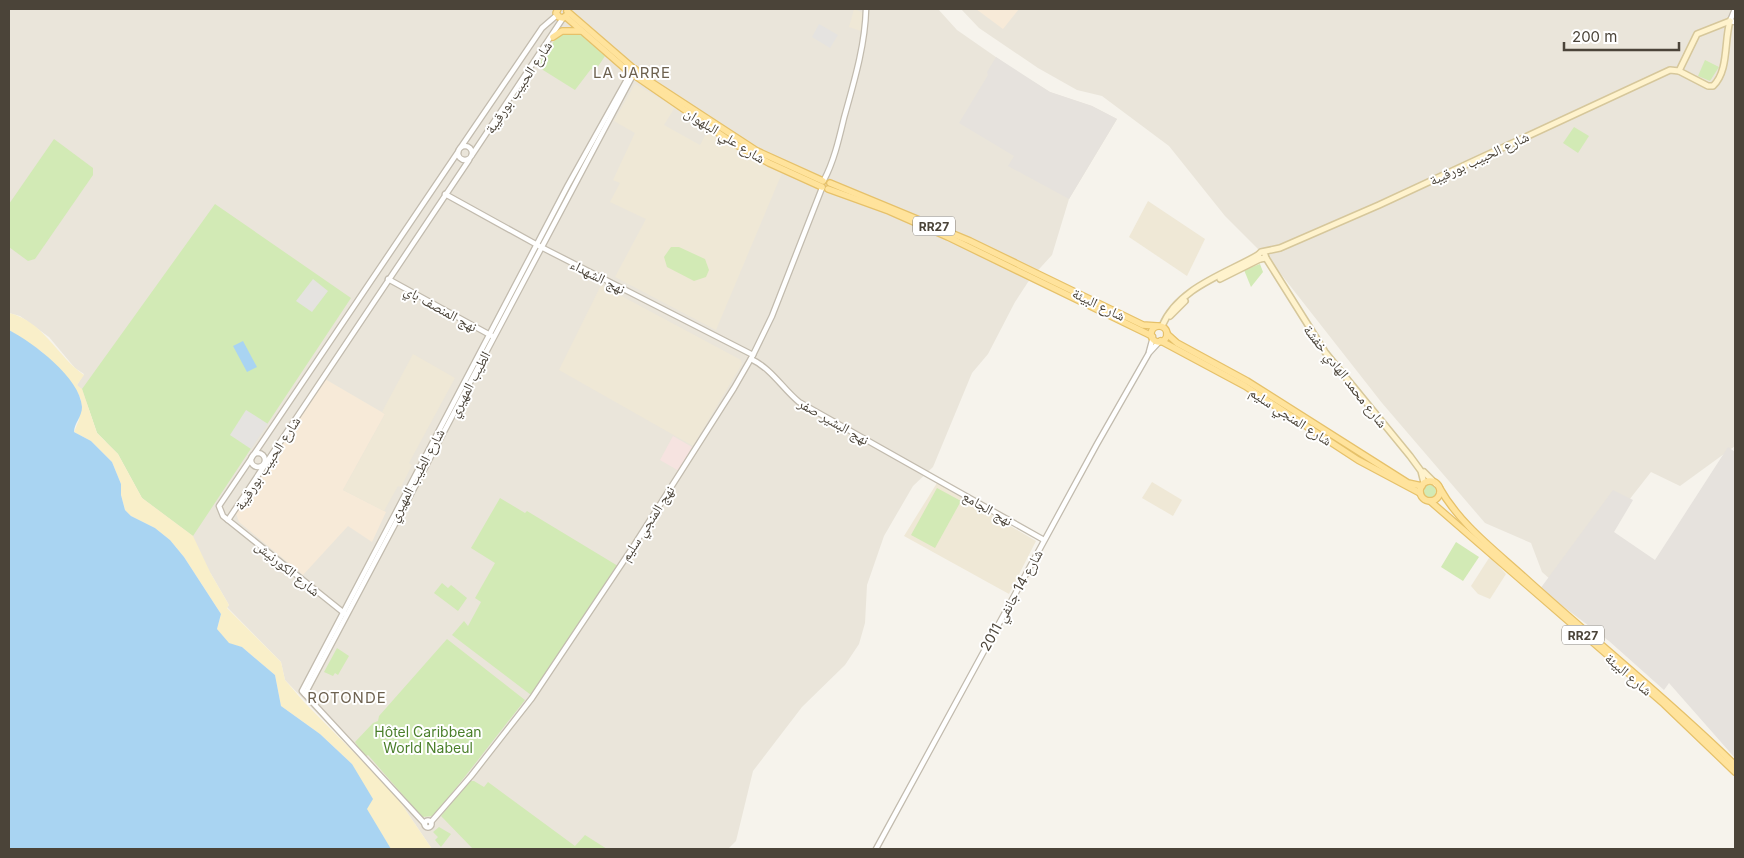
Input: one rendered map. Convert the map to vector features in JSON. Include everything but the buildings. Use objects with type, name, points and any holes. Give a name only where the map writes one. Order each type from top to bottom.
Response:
[{"type":"main road","name":"RR27","points":[[557,10],[566,14]]},
{"type":"main road","name":"شارع علي البلهوان","points":[[566,14],[585,33],[633,73],[757,152],[825,185],[914,217],[1041,279]]},
{"type":"main road","name":"شارع علي البلهوان","points":[[566,14],[633,73]]},
{"type":"main road","points":[[1732,22],[1726,35],[1724,64],[1714,84],[1708,86],[1679,71],[1697,34],[1732,22]]},
{"type":"main road","points":[[553,36],[561,31],[568,30],[585,33]]},
{"type":"main road","name":"شارع الحبيب بورقيبة","points":[[1163,329],[1172,314],[1195,294],[1280,248],[1382,204],[1670,70],[1679,71]]},
{"type":"main road","name":"شارع محمد الهادي خفشة","points":[[1263,257],[1330,360],[1421,470],[1437,486]]},
{"type":"main road","name":"شارع البيئة","points":[[1041,279],[1144,325],[1163,329]]},
{"type":"main road","name":"شارع البيئة","points":[[1041,279],[1161,341]]},
{"type":"main road","points":[[1152,337],[1152,331],[1163,329],[1161,341]]},
{"type":"main road","name":"شارع المنجي سليم","points":[[1163,329],[1177,343],[1247,381],[1408,483],[1423,484]]},
{"type":"main road","name":"شارع المنجي سليم","points":[[1161,341],[1236,381],[1358,460],[1420,493]]},
{"type":"main road","points":[[1420,493],[1423,484],[1421,470]]},
{"type":"main road","points":[[1423,484],[1430,482],[1437,486],[1439,495],[1430,501]]},
{"type":"main road","name":"شارع البيئة","points":[[1437,486],[1461,519],[1539,590],[1668,701],[1735,765]]},
{"type":"main road","name":"RR27","points":[[1420,493],[1423,499],[1430,501]]},
{"type":"main road","name":"شارع البيئة","points":[[1430,501],[1664,704],[1735,772]]},
{"type":"street","name":"نهج المنجي سليم","points":[[425,824],[426,828],[430,828],[431,822],[471,776],[532,698],[633,547],[752,357],[779,300],[825,185],[850,99],[865,33],[866,9]]},
{"type":"street","points":[[1732,22],[1735,9]]},
{"type":"street","name":"شارع الحبيب بورقيبة","points":[[557,10],[542,28],[219,506],[220,513],[228,520],[566,14]]},
{"type":"street","name":"شارع الطيب المهيري","points":[[425,824],[304,692],[539,246],[633,73]]},
{"type":"street","points":[[469,148],[471,157],[461,160],[460,150],[469,148]]},
{"type":"street","name":"نهج الشهداء","points":[[445,194],[539,246],[752,357]]},
{"type":"street","name":"نهج المنصف باي","points":[[388,279],[492,336]]},
{"type":"street","points":[[1149,353],[1152,337]]},
{"type":"street","points":[[1149,353],[1161,341]]},
{"type":"street","name":"شارع 14 جانفي 2011","points":[[876,849],[1044,540],[1149,353]]},
{"type":"street","name":"نهج البشير صفر","points":[[752,357],[775,376],[799,402],[932,476]]},
{"type":"street","points":[[257,453],[262,454],[266,459],[264,464],[260,467],[255,466],[252,462],[252,456],[257,453]]},
{"type":"street","name":"نهج الجامع","points":[[932,476],[1044,540]]},
{"type":"street","name":"شارع الكورنيش","points":[[228,520],[345,613]]},
{"type":"shaded area","points":[[9,9],[938,9],[957,30],[1050,92],[1092,106],[1117,119],[1069,199],[1052,255],[1030,279],[1015,302],[988,354],[972,373],[933,467],[913,486],[884,536],[867,585],[865,623],[859,644],[845,665],[802,707],[753,771],[736,841],[728,849],[432,849],[394,793],[285,680],[281,662],[227,607],[229,605],[211,574],[142,498],[118,454],[108,446],[77,385],[84,374],[75,368],[49,337],[20,316],[9,313]]},
{"type":"shaded area","points":[[854,9],[864,13],[864,32],[849,27]]},
{"type":"shaded area","points":[[961,9],[1735,9],[1735,446],[1680,486],[1651,472],[1560,588],[1542,572],[1531,543],[1485,523],[1382,403],[1273,264],[1225,216],[1169,146],[1102,96],[1077,90],[1038,68],[979,28]]},
{"type":"shaded area","points":[[976,9],[1019,9],[1003,29]]},
{"type":"shaded area","points":[[819,24],[838,35],[830,48],[812,37]]},
{"type":"shaded area","points":[[996,57],[1050,92],[1092,106],[1117,119],[1069,199],[1008,166],[1014,156],[959,123],[988,75],[987,72]]},
{"type":"shaded area","points":[[635,84],[675,107],[664,125],[700,145],[708,130],[782,173],[716,330],[615,277],[646,219],[610,202],[620,183],[613,180],[635,133],[614,121]]},
{"type":"shaded area","points":[[1148,201],[1205,239],[1187,276],[1129,237]]},
{"type":"shaded area","points":[[313,279],[328,291],[312,312],[296,301]]},
{"type":"shaded area","points":[[601,285],[741,360],[742,364],[693,446],[559,370]]},
{"type":"shaded area","points":[[413,354],[455,378],[409,463],[412,465],[401,487],[398,486],[384,511],[343,490],[385,414],[382,412]]},
{"type":"shaded area","points":[[325,379],[385,414],[343,490],[386,512],[372,542],[348,526],[303,575],[239,522],[236,513]]},
{"type":"shaded area","points":[[246,410],[268,424],[251,449],[230,435]]},
{"type":"shaded area","points":[[673,436],[692,447],[679,471],[660,460]]},
{"type":"shaded area","points":[[1728,447],[1735,452],[1735,758],[1669,683],[1664,690],[1609,641],[1540,589],[1613,490],[1633,500],[1614,532],[1655,560]]},
{"type":"shaded area","points":[[1152,482],[1182,500],[1173,516],[1142,498]]},
{"type":"shaded area","points":[[937,483],[1036,541],[1009,594],[904,536]]},
{"type":"shaded area","points":[[1489,558],[1506,574],[1490,599],[1478,594],[1471,586]]},
{"type":"green space","points":[[566,33],[580,34],[605,56],[595,71],[591,69],[575,90],[543,70],[539,63],[556,38]]},
{"type":"green space","points":[[1705,60],[1719,67],[1710,81],[1698,76]]},
{"type":"green space","points":[[1574,127],[1589,136],[1578,153],[1563,143]]},
{"type":"green space","points":[[54,139],[93,168],[93,175],[35,259],[28,261],[9,247],[9,204]]},
{"type":"green space","points":[[215,204],[351,298],[193,536],[142,498],[118,454],[97,433],[82,389]]},
{"type":"green space","points":[[671,247],[679,247],[705,259],[709,270],[706,277],[694,281],[667,267],[664,257]]},
{"type":"green space","points":[[1260,264],[1263,272],[1251,287],[1244,270]]},
{"type":"green space","points":[[1426,484],[1432,484],[1436,491],[1432,498],[1426,498],[1422,494],[1422,488]]},
{"type":"green space","points":[[937,488],[961,501],[935,548],[911,535]]},
{"type":"green space","points":[[500,498],[525,513],[527,511],[618,566],[531,695],[452,635],[464,621],[468,626],[481,602],[475,598],[495,563],[471,548]]},
{"type":"green space","points":[[1456,542],[1479,557],[1463,581],[1441,567]]},
{"type":"green space","points":[[442,583],[448,588],[451,585],[467,598],[458,611],[434,593]]},
{"type":"green space","name":"Hôtel Caribbean World Nabeul","points":[[447,639],[525,700],[434,816],[422,817],[368,755],[365,757],[355,742],[373,723],[378,721],[379,716]]},
{"type":"green space","points":[[337,648],[349,656],[338,675],[335,673],[333,676],[324,672]]},
{"type":"green space","points":[[469,781],[474,781],[484,787],[488,782],[575,846],[585,835],[607,849],[473,849],[441,816]]},
{"type":"green space","points":[[439,827],[451,834],[441,847],[435,840],[438,837],[433,832]]},
{"type":"sand","points":[[9,313],[21,317],[41,331],[74,367],[84,375],[77,385],[82,389],[97,433],[118,454],[142,498],[193,536],[211,574],[229,605],[227,608],[281,662],[285,680],[304,702],[394,793],[432,849],[391,849],[366,809],[352,764],[320,734],[281,706],[275,675],[242,647],[229,644],[217,629],[221,614],[184,557],[170,540],[155,528],[131,516],[125,510],[121,495],[121,484],[112,462],[91,441],[74,432],[79,420],[81,400],[78,393],[42,352],[9,330]]},
{"type":"water","points":[[9,330],[30,343],[54,362],[73,384],[82,407],[74,432],[91,441],[112,462],[121,484],[121,495],[125,510],[131,516],[155,528],[170,540],[184,557],[221,614],[217,629],[229,643],[242,647],[275,675],[281,706],[320,734],[352,764],[373,799],[367,809],[391,849],[9,849]]},
{"type":"water","points":[[243,341],[257,367],[247,372],[233,346]]},
{"type":"district","name":"LA JARRE","points":[[632,72]]},
{"type":"district","name":"ROTONDE","points":[[347,697]]}]
